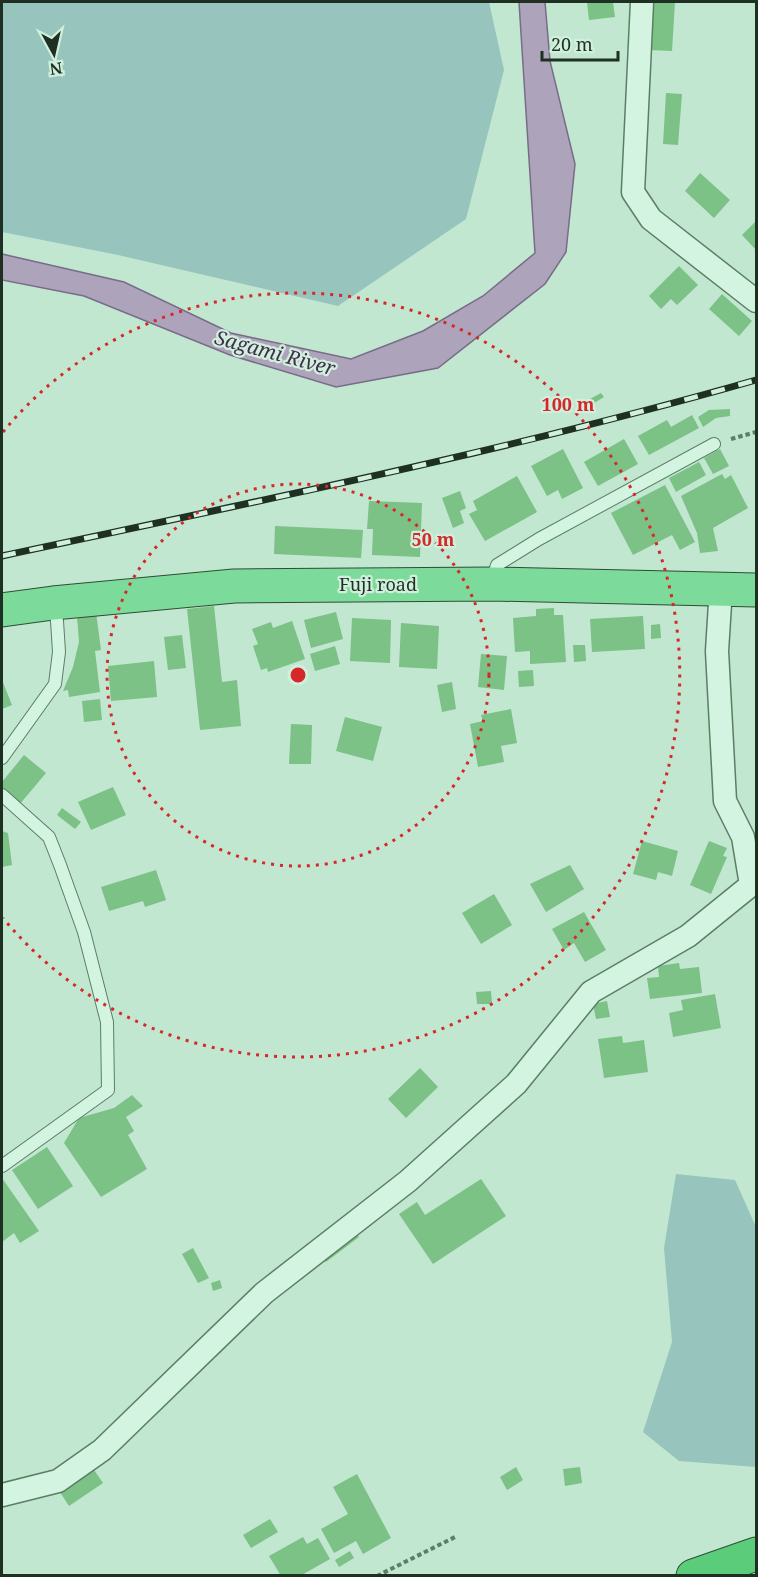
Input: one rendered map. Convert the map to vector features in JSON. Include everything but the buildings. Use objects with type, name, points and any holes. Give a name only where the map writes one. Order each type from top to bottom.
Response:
[{"type":"highway","name":"Fuji road","points":[[2,610],[234,586],[492,584],[756,590]]},
{"type":"highway","points":[[693,1575],[756,1554]]},
{"type":"street","points":[[642,2],[633,192],[651,219],[756,301]]},
{"type":"street","points":[[2,1495],[58,1481],[102,1450],[264,1293],[408,1181],[516,1084],[591,992],[688,936],[751,885],[743,837],[726,801],[717,651],[721,588]]},
{"type":"lane","points":[[492,584],[497,565],[514,554],[714,444]]},
{"type":"lane","points":[[2,758],[55,684],[59,652],[53,603]]},
{"type":"lane","points":[[2,795],[49,837],[60,865],[84,932],[107,1022],[108,1090],[2,1166]]},
{"type":"path","points":[[714,444],[756,432]]},
{"type":"path","points":[[377,1575],[457,1536]]},
{"type":"shaded area","points":[[2,2],[489,2],[504,70],[466,219],[338,306],[118,255],[2,232]]},
{"type":"shaded area","points":[[676,1174],[735,1180],[756,1227],[756,1467],[679,1461],[643,1432],[672,1342],[664,1248]]},
{"type":"water","name":"Sagami River","points":[[519,2],[545,2],[550,61],[575,164],[566,252],[545,284],[438,368],[336,387],[230,355],[84,296],[2,280],[2,254],[124,282],[231,333],[351,359],[423,331],[483,296],[535,253]]},
{"type":"railway","points":[[2,556],[475,453],[756,380]]}]
